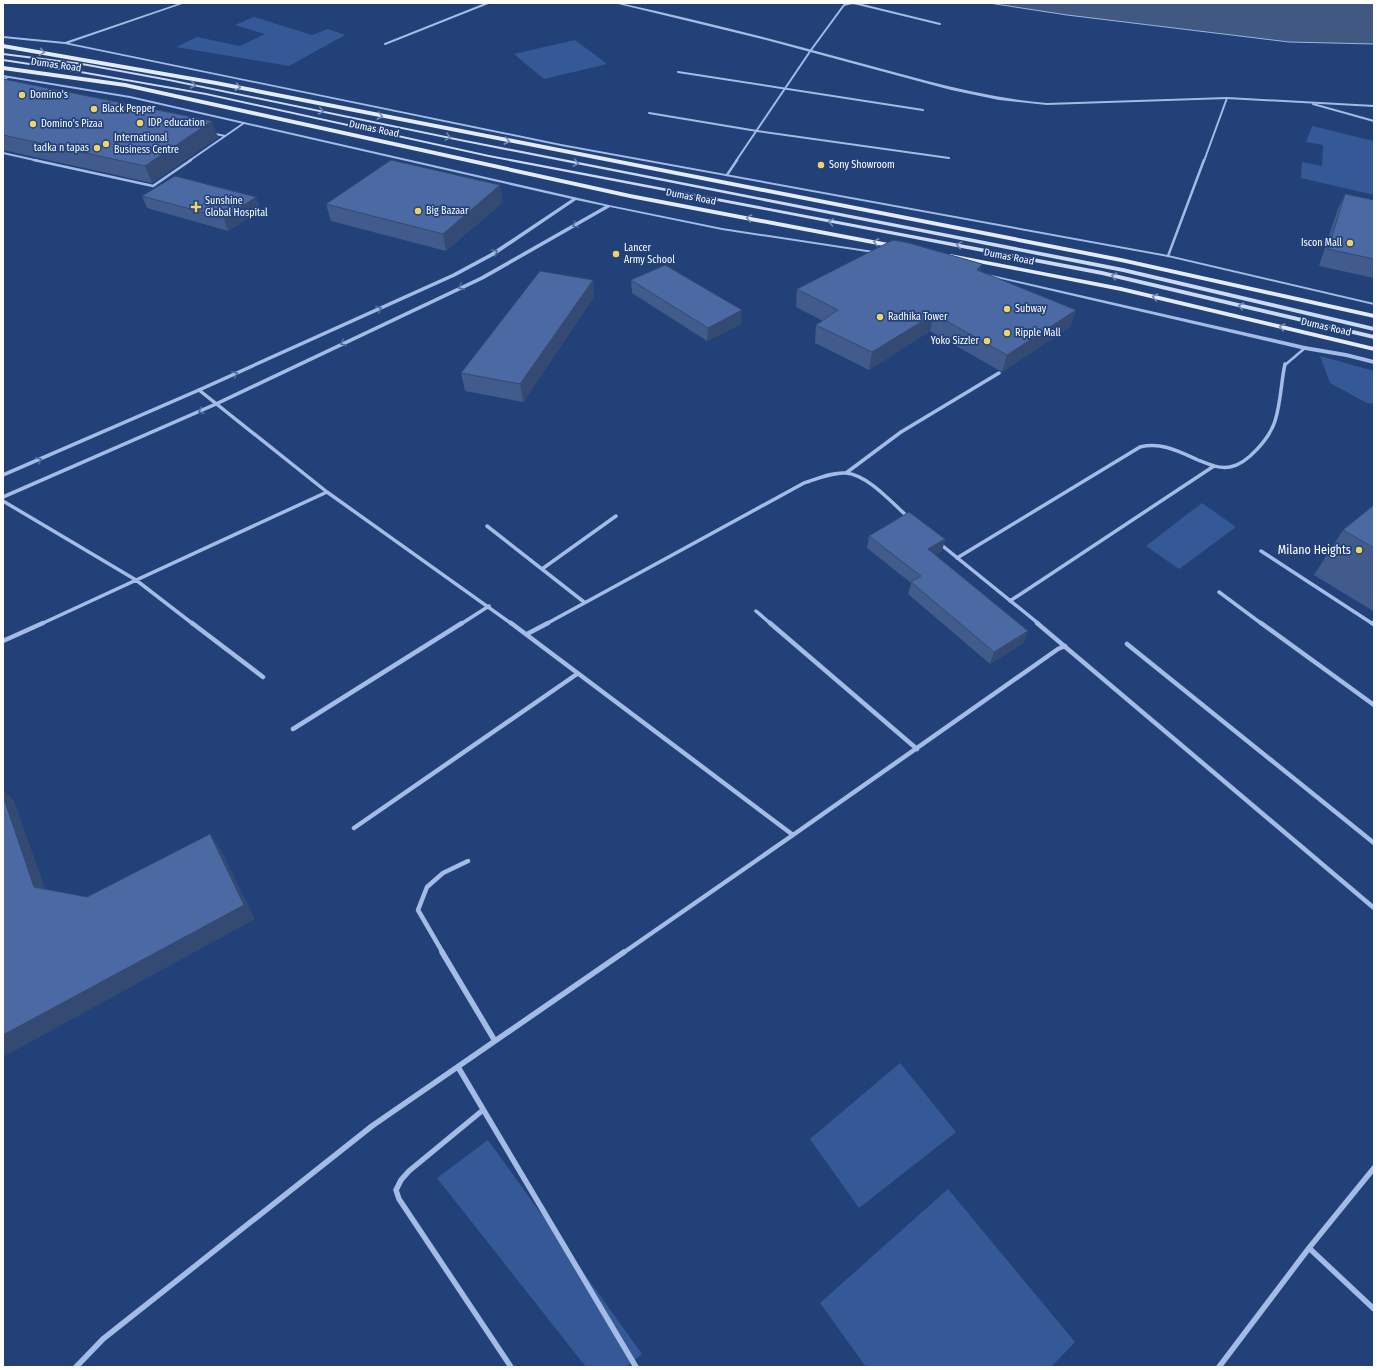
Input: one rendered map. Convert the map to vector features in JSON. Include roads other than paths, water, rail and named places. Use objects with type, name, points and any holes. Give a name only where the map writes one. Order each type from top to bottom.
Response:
[{"type":"main road","name":"Dumas Road","points":[[3,46],[78,57],[216,83],[1113,258],[1374,316]]},
{"type":"main road","points":[[3,54],[82,64],[169,80],[468,142],[1115,269],[1374,329]]},
{"type":"main road","points":[[3,60],[206,94],[489,156],[1094,272],[1374,338]]},
{"type":"main road","name":"Dumas Road","points":[[3,68],[125,85],[630,196],[903,247]]},
{"type":"main road","name":"Dumas Road","points":[[942,255],[1121,288],[1374,349]]},
{"type":"street","points":[[65,43],[183,3]]},
{"type":"street","points":[[385,44],[488,3]]},
{"type":"street","points":[[616,3],[680,17],[811,50],[970,94],[1017,103],[1047,104],[1227,98],[1313,104],[1374,106]]},
{"type":"street","points":[[727,175],[811,50],[844,5],[847,3],[858,4],[940,24]]},
{"type":"street","points":[[3,37],[65,43],[560,145],[1168,256],[1374,304]]},
{"type":"street","points":[[678,72],[923,110]]},
{"type":"street","points":[[3,80],[6,76],[130,97],[609,206],[722,229],[883,254]]},
{"type":"street","points":[[1168,256],[1227,98]]},
{"type":"street","points":[[1313,104],[1374,121]]},
{"type":"street","points":[[649,113],[757,131],[949,158]]},
{"type":"street","points":[[3,153],[153,186],[244,123]]},
{"type":"street","points":[[210,133],[225,136]]},
{"type":"street","points":[[3,476],[199,390],[454,274],[492,254],[576,198]]},
{"type":"street","points":[[3,499],[216,404],[482,278],[609,206]]},
{"type":"street","points":[[974,272],[1305,348],[1346,355],[1374,362]]},
{"type":"street","points":[[957,558],[1140,447],[1148,444],[1169,447],[1222,468],[1240,464],[1262,444],[1273,428],[1285,364],[1305,348]]},
{"type":"street","points":[[846,473],[865,456],[901,431],[999,373]]},
{"type":"street","points":[[199,390],[327,492],[527,634],[577,674],[793,835]]},
{"type":"street","points":[[1010,601],[1214,466]]},
{"type":"street","points":[[527,634],[804,482],[846,473],[861,478],[909,518]]},
{"type":"street","points":[[3,641],[327,492]]},
{"type":"street","points":[[3,499],[136,580],[263,677]]},
{"type":"street","points":[[542,569],[616,516]]},
{"type":"street","points":[[487,526],[584,602]]},
{"type":"street","points":[[933,538],[1065,646],[1374,908]]},
{"type":"street","points":[[1260,550],[1374,624]]},
{"type":"street","points":[[1219,592],[1374,705]]},
{"type":"street","points":[[293,728],[488,606]]},
{"type":"street","points":[[756,611],[917,749]]},
{"type":"street","points":[[1127,644],[1374,843]]},
{"type":"street","points":[[76,1367],[103,1339],[372,1126],[917,749],[1058,649],[1065,646]]},
{"type":"street","points":[[354,828],[577,674]]},
{"type":"street","points":[[468,861],[443,874],[427,887],[418,910],[496,1040]]},
{"type":"street","points":[[458,1067],[636,1367]]},
{"type":"street","points":[[483,1110],[409,1171],[401,1180],[396,1190],[399,1199],[511,1367]]},
{"type":"street","points":[[1219,1367],[1309,1248],[1374,1168]]},
{"type":"street","points":[[1309,1248],[1374,1309]]},
{"type":"place","name":"Domino's","points":[[22,95]]},
{"type":"place","name":"Black Pepper","points":[[94,109]]},
{"type":"place","name":"IDP education","points":[[140,123]]},
{"type":"place","name":"Domino's Pizaa","points":[[33,124]]},
{"type":"place","name":"International Business Centre","points":[[106,144]]},
{"type":"place","name":"tadka n tapas","points":[[97,148]]},
{"type":"place","name":"Sony Showroom","points":[[821,165]]},
{"type":"place","name":"Sunshine Global Hospital","points":[[196,207]]},
{"type":"place","name":"Big Bazaar","points":[[418,211]]},
{"type":"place","name":"Iscon Mall","points":[[1350,243]]},
{"type":"place","name":"Lancer Army School","points":[[616,254]]},
{"type":"place","name":"Subway","points":[[1007,309]]},
{"type":"place","name":"Radhika Tower","points":[[880,317]]},
{"type":"place","name":"Ripple Mall","points":[[1007,333]]},
{"type":"place","name":"Yoko Sizzler","points":[[987,341]]},
{"type":"place","name":"Milano Heights","points":[[1359,550]]}]
